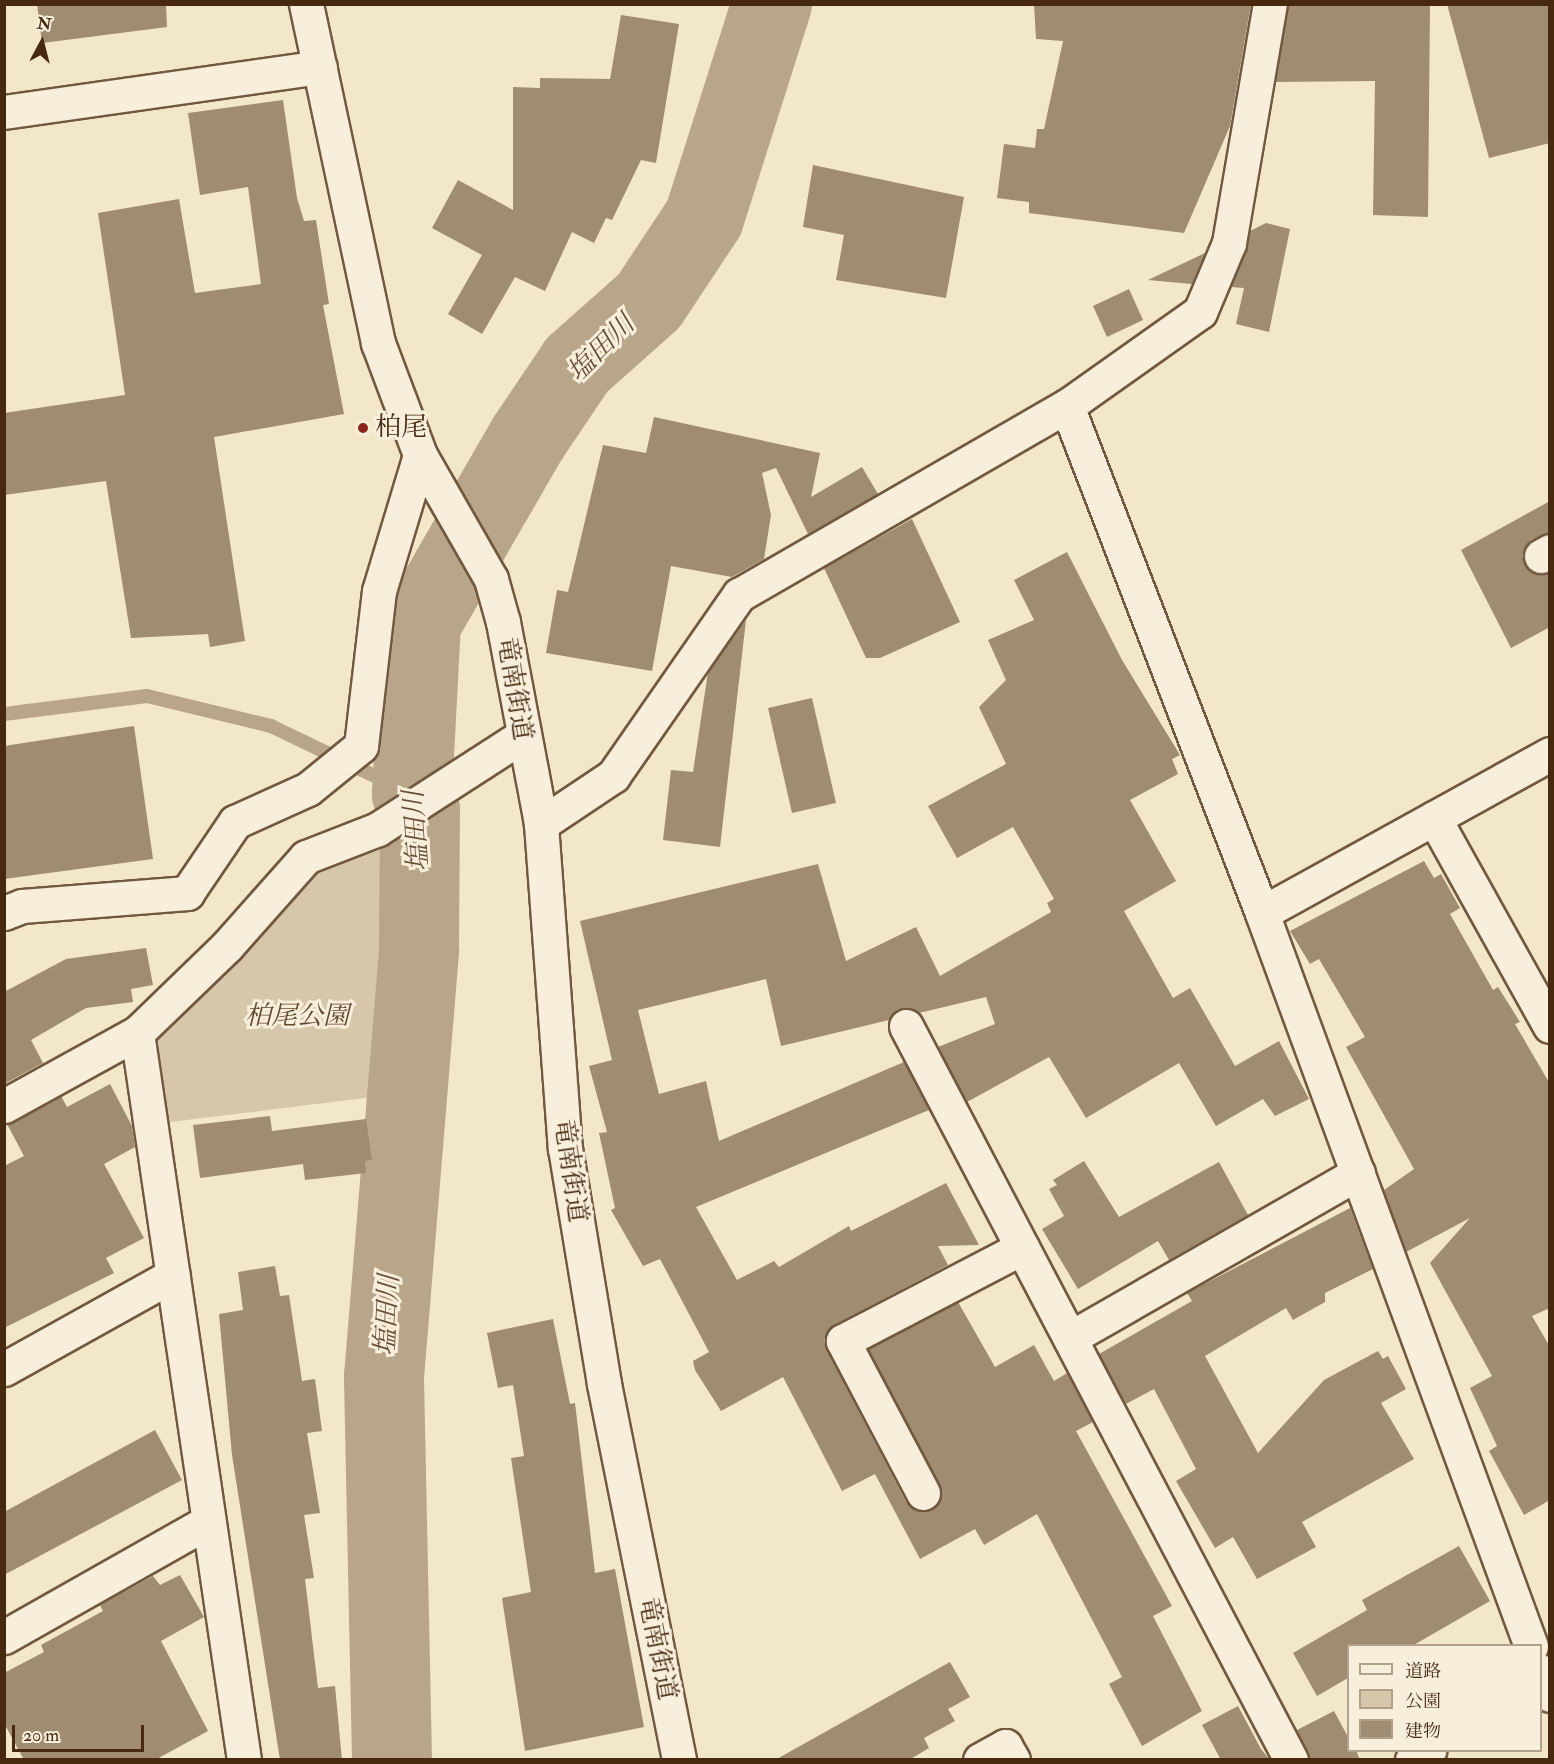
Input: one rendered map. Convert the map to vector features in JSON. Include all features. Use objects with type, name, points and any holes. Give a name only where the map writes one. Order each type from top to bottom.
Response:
[{"type":"street","name":"竜南街道","points":[[306,4],[378,343],[420,454],[491,579],[540,824],[565,1148],[604,1384],[679,1760]]},
{"type":"street","points":[[540,824],[613,776],[739,595],[1067,406],[1200,312],[1229,243],[1270,4]]},
{"type":"street","points":[[4,112],[320,67]]},
{"type":"street","points":[[1067,406],[1262,913],[1530,1644]]},
{"type":"street","points":[[4,913],[22,906],[187,893],[235,822],[308,789],[361,746],[379,591],[420,454]]},
{"type":"street","points":[[4,1106],[136,1033],[227,946],[306,857],[378,829],[521,736]]},
{"type":"street","points":[[1262,913],[1550,754]]},
{"type":"street","points":[[1434,818],[1550,1026]]},
{"type":"street","points":[[906,1026],[1291,1760]]},
{"type":"street","points":[[136,1033],[243,1760]]},
{"type":"street","points":[[1070,1338],[1358,1173]]},
{"type":"street","points":[[922,1493],[843,1341],[1022,1248]]},
{"type":"street","points":[[4,1369],[173,1275]]},
{"type":"street","points":[[4,1636],[207,1522]]},
{"type":"street","points":[[980,1760],[1005,1746],[1013,1760]]},
{"type":"street","points":[[1412,1760],[1426,1752]]},
{"type":"green space","name":"柏尾公園","points":[[399,844],[381,1096],[170,1122],[153,1040],[312,871]]},
{"type":"building","points":[[37,4],[166,4],[167,27],[42,43]]},
{"type":"building","points":[[1034,4],[1251,4],[1230,126],[1184,233],[1029,213],[1029,202],[997,198],[1004,144],[1035,148],[1037,129],[1044,129],[1063,41],[1036,39]]},
{"type":"building","points":[[1288,4],[1430,4],[1428,217],[1373,215],[1375,81],[1276,82]]},
{"type":"building","points":[[1447,4],[1550,4],[1550,143],[1489,158]]},
{"type":"building","points":[[621,15],[679,24],[656,163],[641,160],[612,220],[606,218],[594,243],[572,232],[545,291],[515,277],[482,334],[448,314],[482,255],[432,228],[458,180],[513,210],[513,87],[540,88],[540,78],[610,79]]},
{"type":"building","points":[[283,100],[297,198],[304,221],[316,220],[329,304],[323,305],[344,414],[214,437],[245,641],[210,647],[208,634],[131,638],[106,481],[4,495],[4,413],[125,395],[98,213],[179,199],[195,293],[261,284],[248,187],[200,195],[188,113]]},
{"type":"building","points":[[813,165],[964,197],[946,298],[836,280],[844,235],[803,227]]},
{"type":"building","points":[[1266,223],[1290,229],[1269,332],[1236,324],[1244,288],[1231,287],[1250,231]]},
{"type":"building","points":[[1205,253],[1192,284],[1148,280]]},
{"type":"building","points":[[1129,289],[1143,320],[1107,337],[1093,306]]},
{"type":"building","points":[[654,417],[820,453],[811,497],[862,467],[878,494],[808,534],[776,468],[762,473],[771,515],[764,559],[732,577],[671,566],[652,671],[546,653],[557,590],[568,592],[603,445],[646,453]]},
{"type":"building","points":[[1550,501],[1550,532],[1531,540],[1522,556],[1532,572],[1550,573],[1550,627],[1511,648],[1461,550]]},
{"type":"building","points":[[912,519],[960,622],[880,658],[866,658],[824,568]]},
{"type":"building","points":[[1067,552],[1122,660],[1180,755],[1172,759],[1178,774],[1130,800],[1176,881],[1124,911],[1173,998],[1190,988],[1235,1066],[1279,1041],[1309,1099],[1275,1116],[1263,1099],[1216,1126],[1179,1063],[1086,1118],[1049,1057],[967,1102],[938,1047],[995,1024],[986,997],[919,1013],[898,1009],[889,1020],[781,1046],[766,979],[638,1010],[659,1094],[706,1081],[719,1141],[904,1062],[929,1110],[696,1207],[737,1280],[774,1261],[779,1267],[849,1226],[851,1231],[946,1183],[979,1245],[938,1246],[948,1265],[834,1325],[824,1340],[826,1349],[906,1502],[922,1512],[938,1503],[940,1485],[868,1349],[958,1302],[995,1367],[1034,1345],[1054,1381],[1067,1373],[1093,1422],[1076,1431],[1172,1606],[1153,1616],[1202,1711],[1142,1746],[1109,1684],[1122,1677],[1037,1514],[984,1545],[975,1529],[920,1559],[875,1474],[842,1491],[783,1377],[721,1411],[695,1370],[693,1361],[709,1352],[660,1259],[643,1266],[611,1210],[615,1208],[599,1133],[607,1132],[589,1066],[612,1060],[580,921],[818,864],[846,961],[916,927],[940,976],[1051,912],[1047,903],[1054,899],[1013,827],[957,858],[928,806],[1006,764],[979,707],[1006,680],[988,640],[1034,620],[1014,580]]},
{"type":"building","points":[[746,620],[720,847],[663,840],[671,770],[693,772],[708,672]]},
{"type":"building","points":[[812,698],[836,803],[792,813],[768,708]]},
{"type":"building","points":[[134,726],[153,859],[4,879],[4,746]]},
{"type":"building","points":[[1424,861],[1434,878],[1441,874],[1460,908],[1450,914],[1493,990],[1498,987],[1520,1022],[1515,1024],[1550,1084],[1550,1308],[1532,1316],[1550,1347],[1550,1500],[1524,1515],[1489,1451],[1497,1446],[1470,1388],[1492,1376],[1430,1263],[1470,1218],[1406,1252],[1384,1190],[1414,1169],[1346,1047],[1365,1037],[1319,959],[1310,964],[1290,931]]},
{"type":"building","points":[[146,948],[153,985],[131,989],[133,1002],[86,1008],[31,1040],[43,1063],[4,1084],[4,992],[66,959]]},
{"type":"building","points":[[110,1084],[132,1126],[135,1147],[104,1164],[144,1238],[106,1258],[114,1273],[4,1328],[4,1166],[24,1156],[7,1124],[61,1096],[67,1107]]},
{"type":"building","points":[[270,1116],[272,1131],[366,1119],[372,1160],[365,1161],[366,1173],[305,1180],[303,1164],[200,1178],[193,1125]]},
{"type":"building","points":[[1084,1161],[1119,1217],[1219,1162],[1248,1215],[1169,1260],[1158,1241],[1078,1289],[1042,1229],[1064,1216],[1049,1189],[1057,1185],[1053,1180]]},
{"type":"building","points":[[1350,1208],[1373,1269],[1325,1293],[1325,1302],[1293,1320],[1286,1308],[1205,1356],[1258,1453],[1324,1380],[1378,1351],[1383,1359],[1388,1356],[1406,1389],[1381,1403],[1414,1459],[1302,1522],[1316,1547],[1257,1579],[1233,1537],[1215,1548],[1176,1481],[1196,1469],[1154,1389],[1126,1404],[1099,1354],[1192,1301],[1187,1293]]},
{"type":"building","points":[[275,1266],[280,1296],[289,1295],[302,1381],[315,1379],[322,1431],[307,1433],[320,1513],[304,1515],[314,1578],[305,1579],[318,1688],[335,1686],[342,1760],[280,1760],[232,1455],[219,1314],[243,1310],[238,1272]]},
{"type":"building","points":[[553,1319],[570,1404],[575,1403],[595,1573],[615,1569],[644,1727],[525,1751],[502,1598],[531,1592],[511,1458],[524,1456],[513,1385],[498,1388],[487,1333]]},
{"type":"building","points":[[155,1430],[182,1480],[4,1575],[4,1512]]},
{"type":"building","points":[[1459,1546],[1490,1601],[1415,1644],[1347,1644],[1347,1679],[1317,1696],[1293,1653],[1367,1610],[1362,1600]]},
{"type":"building","points":[[180,1575],[204,1617],[161,1641],[208,1731],[155,1760],[24,1760],[4,1723],[4,1673],[44,1652],[41,1645],[103,1611],[100,1605],[153,1576],[160,1585]]},
{"type":"building","points":[[950,1662],[970,1697],[948,1709],[955,1721],[924,1738],[929,1748],[909,1760],[775,1760]]},
{"type":"building","points":[[1238,1706],[1261,1749],[1270,1760],[1221,1760],[1202,1725]]},
{"type":"building","points":[[1334,1711],[1347,1735],[1347,1752],[1357,1752],[1360,1760],[1310,1760],[1297,1730]]},
{"type":"waterway","name":"塩田川","points":[[392,1760],[384,1377],[419,948],[420,810],[412,794],[421,623],[528,438],[577,365],[649,301],[704,218],[772,4]]},
{"type":"waterway","points":[[4,714],[147,696],[271,726],[412,794]]},
{"type":"place","name":"柏尾","points":[[363,428]]}]
